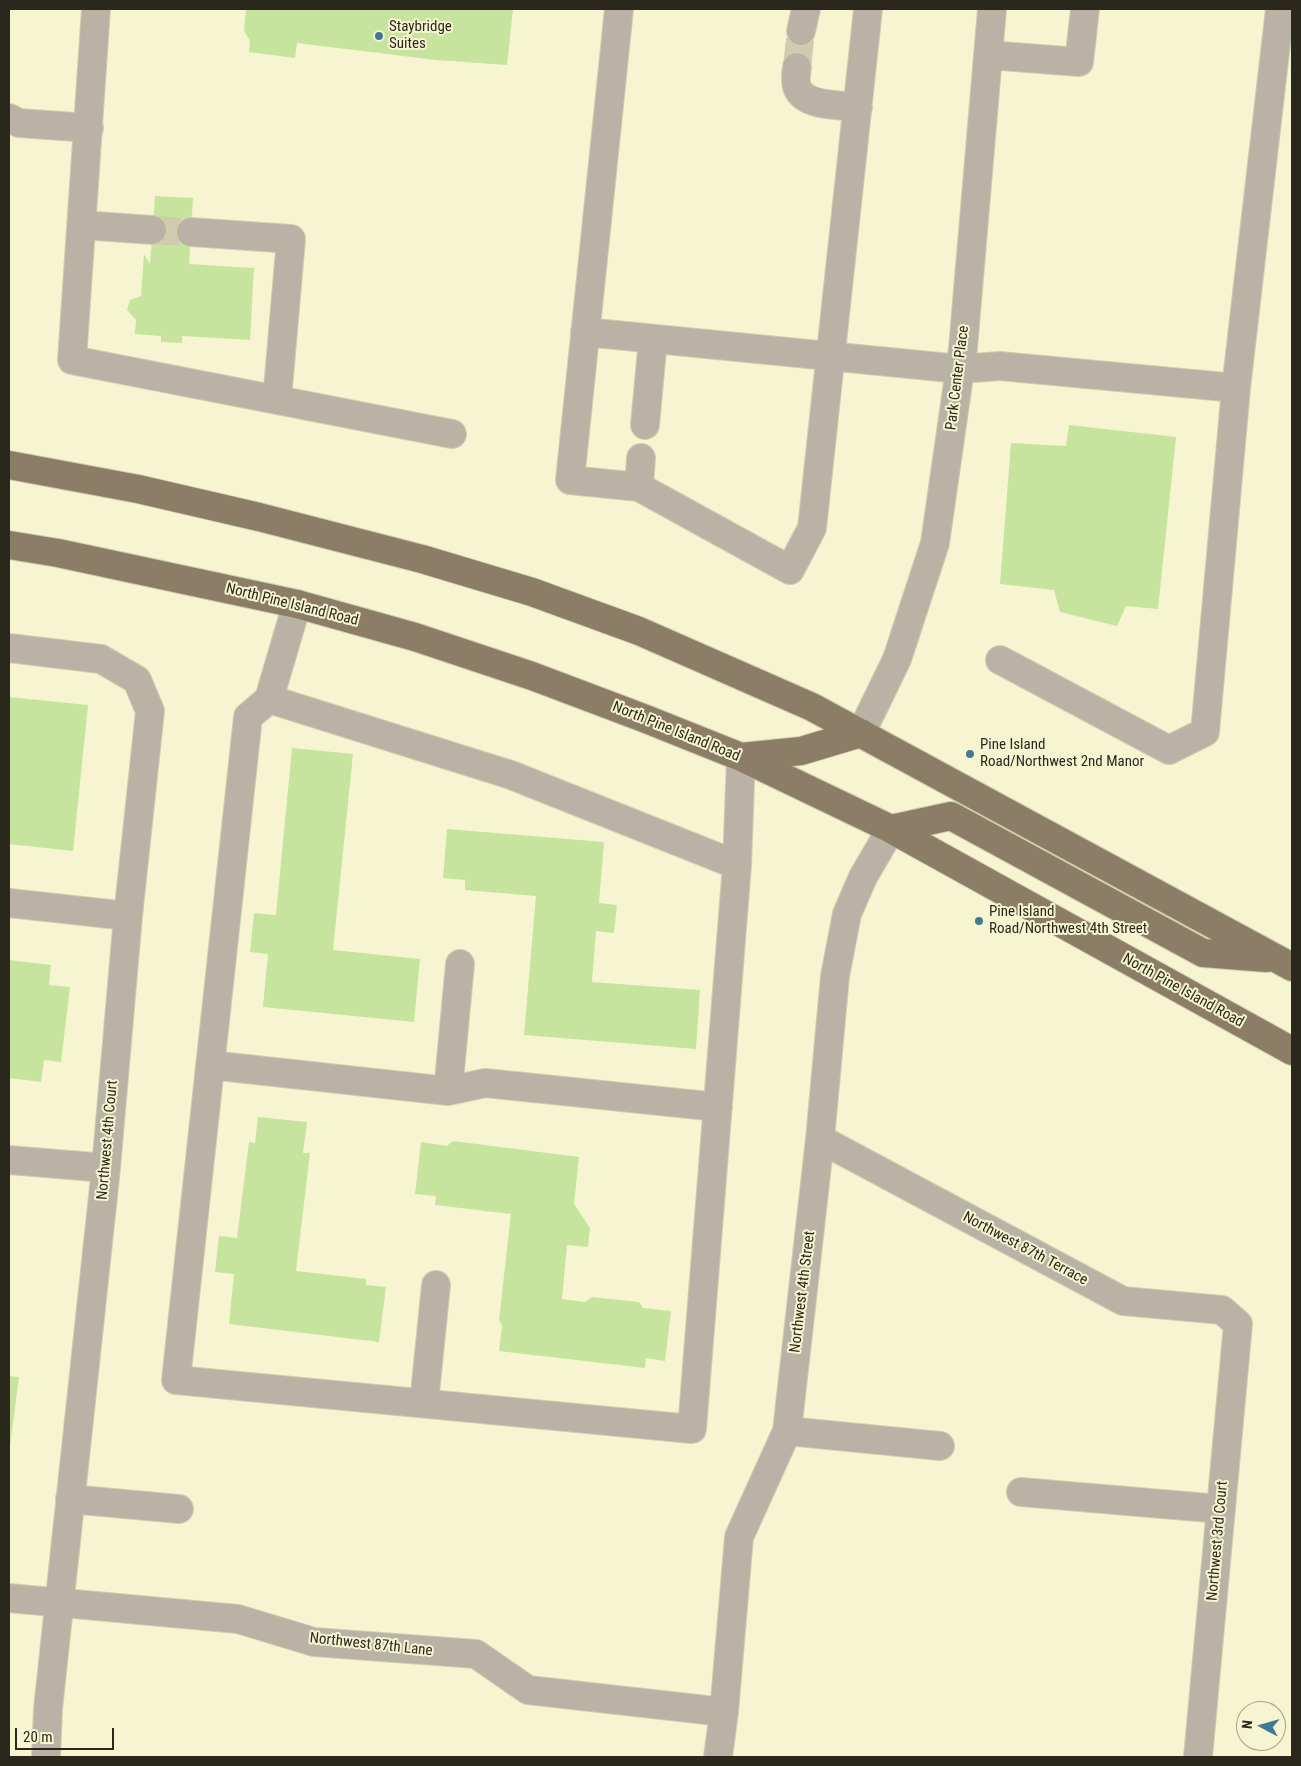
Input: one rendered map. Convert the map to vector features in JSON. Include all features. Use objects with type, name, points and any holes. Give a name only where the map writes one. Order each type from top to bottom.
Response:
[{"type":"main road","points":[[9,464],[138,489],[259,517],[422,559],[532,592],[639,631],[812,706],[1285,963]]},
{"type":"main road","name":"North Pine Island Road","points":[[9,545],[58,553],[297,604],[414,637],[532,676],[646,719],[741,757],[891,829],[1292,1051]]},
{"type":"main road","points":[[741,757],[801,751],[861,733]]},
{"type":"main road","points":[[891,829],[951,816],[1203,953],[1285,963]]},
{"type":"street","points":[[96,9],[72,360],[452,434]]},
{"type":"street","points":[[619,9],[570,480],[639,487],[790,570],[812,528],[868,9]]},
{"type":"street","name":"Park Center Place","points":[[861,733],[897,659],[935,543],[960,369],[992,9]]},
{"type":"street","points":[[988,55],[1079,62],[1085,9]]},
{"type":"street","points":[[1000,660],[1169,750],[1205,732],[1236,388],[1280,9]]},
{"type":"street","points":[[797,67],[797,87],[803,95],[818,103],[858,107]]},
{"type":"street","points":[[9,118],[19,123],[89,128]]},
{"type":"street","points":[[82,225],[152,230]]},
{"type":"street","points":[[191,232],[291,238],[277,400]]},
{"type":"street","points":[[585,332],[960,369],[1000,366],[1236,388]]},
{"type":"street","points":[[645,425],[653,339]]},
{"type":"street","points":[[639,487],[641,458]]},
{"type":"street","points":[[297,604],[269,699],[248,717],[176,1380],[692,1429],[737,865],[741,757]]},
{"type":"street","name":"Northwest 4th Court","points":[[9,648],[100,659],[137,680],[150,710],[128,916],[106,1168],[48,1709],[46,1757]]},
{"type":"street","points":[[269,699],[511,774],[737,865]]},
{"type":"street","name":"Northwest 4th Street","points":[[718,1757],[724,1712],[739,1537],[787,1430],[820,1139],[835,976],[846,914],[863,877],[891,829]]},
{"type":"street","points":[[9,904],[128,916]]},
{"type":"street","points":[[448,1091],[460,964]]},
{"type":"street","points":[[210,1065],[448,1091],[485,1083],[718,1107]]},
{"type":"street","name":"Northwest 87th Terrace","points":[[820,1139],[1123,1302],[1222,1310],[1238,1324]]},
{"type":"street","points":[[9,1160],[106,1168]]},
{"type":"street","points":[[424,1403],[436,1285]]},
{"type":"street","name":"Northwest 3rd Court","points":[[1198,1757],[1238,1324]]},
{"type":"street","points":[[787,1430],[940,1446]]},
{"type":"street","points":[[1021,1492],[1221,1509]]},
{"type":"street","points":[[70,1499],[179,1509]]},
{"type":"street","name":"Northwest 87th Lane","points":[[9,1598],[238,1619],[314,1642],[476,1654],[528,1690],[724,1712]]},
{"type":"building","name":"Staybridge Suites","points":[[246,9],[513,9],[507,65],[436,60],[297,43],[295,58],[249,52],[250,41],[244,31]]},
{"type":"building","points":[[155,196],[193,198],[189,264],[254,268],[250,340],[182,336],[182,343],[161,342],[161,336],[135,334],[136,320],[127,310],[130,300],[141,296],[144,254],[150,264]]},
{"type":"building","points":[[1069,425],[1176,437],[1158,609],[1126,606],[1117,626],[1060,612],[1054,590],[1000,584],[1011,443],[1066,446]]},
{"type":"building","points":[[9,697],[88,705],[73,851],[9,844]]},
{"type":"building","points":[[292,748],[353,754],[333,950],[420,959],[414,1022],[263,1007],[268,954],[250,952],[254,913],[276,915]]},
{"type":"building","points":[[447,829],[604,842],[599,903],[617,905],[614,933],[596,931],[592,982],[700,990],[696,1049],[524,1035],[536,896],[465,890],[465,880],[443,878]]},
{"type":"building","points":[[9,960],[51,965],[49,985],[70,987],[61,1062],[44,1060],[41,1082],[9,1078]]},
{"type":"building","points":[[258,1117],[307,1122],[303,1153],[310,1153],[296,1271],[366,1279],[366,1285],[386,1287],[379,1342],[229,1324],[234,1274],[215,1272],[219,1236],[237,1238],[249,1142],[255,1143]]},
{"type":"building","points":[[453,1141],[579,1157],[574,1204],[590,1228],[588,1247],[567,1245],[562,1299],[585,1302],[592,1297],[639,1302],[643,1308],[671,1311],[665,1361],[646,1358],[645,1368],[499,1351],[502,1326],[499,1320],[511,1214],[435,1205],[436,1196],[415,1194],[421,1142],[447,1146]]},
{"type":"building","points":[[9,1376],[19,1377],[10,1446],[9,1446]]},
{"type":"tunnel","points":[[797,67],[801,31]]},
{"type":"tunnel","points":[[152,230],[191,232]]},
{"type":"place","name":"Staybridge Suites","points":[[379,36]]},
{"type":"place","name":"Pine Island Road/Northwest 2nd Manor","points":[[970,754]]},
{"type":"place","name":"Pine Island Road/Northwest 4th Street","points":[[979,921]]}]
